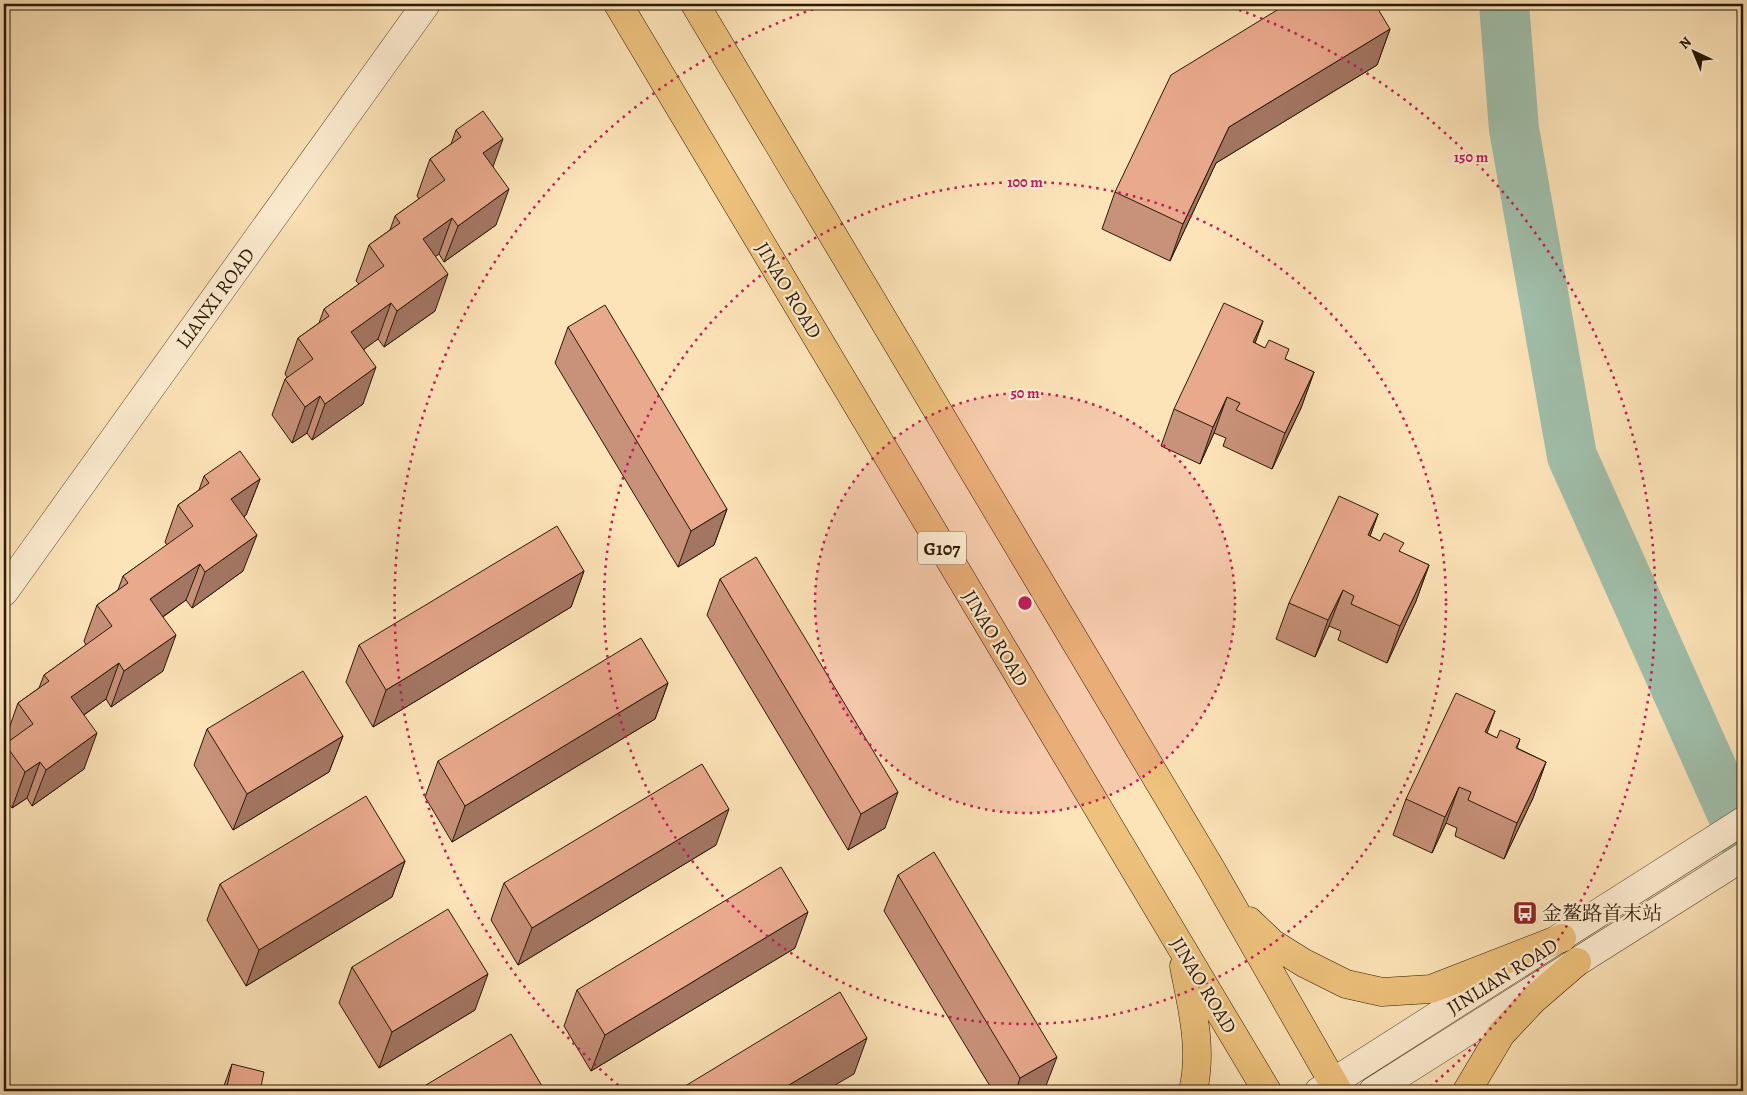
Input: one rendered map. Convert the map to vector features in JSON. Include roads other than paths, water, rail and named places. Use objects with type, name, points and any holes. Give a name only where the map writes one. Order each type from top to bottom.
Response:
[{"type":"highway","name":"JINAO ROAD","points":[[618,4],[1267,1091]]},
{"type":"highway","points":[[695,4],[1231,904],[1330,1088]]},
{"type":"highway","points":[[1231,904],[1272,943],[1304,963],[1346,984],[1382,992],[1431,989],[1562,938]]},
{"type":"highway","points":[[1180,945],[1197,1031],[1197,1071],[1193,1091]]},
{"type":"highway","points":[[1467,1091],[1502,1034],[1533,1000],[1577,962]]},
{"type":"street","name":"LIANXI ROAD","points":[[4,592],[426,4]]},
{"type":"street","name":"JINLIAN ROAD","points":[[1330,1088],[1743,821]]},
{"type":"street","name":"JINLIAN ROAD","points":[[1373,1091],[1743,857]]},
{"type":"waterway","points":[[1504,4],[1514,129],[1572,456],[1743,838]]},
{"type":"place","name":"金鳌路首末站","points":[[1525,913]]}]
